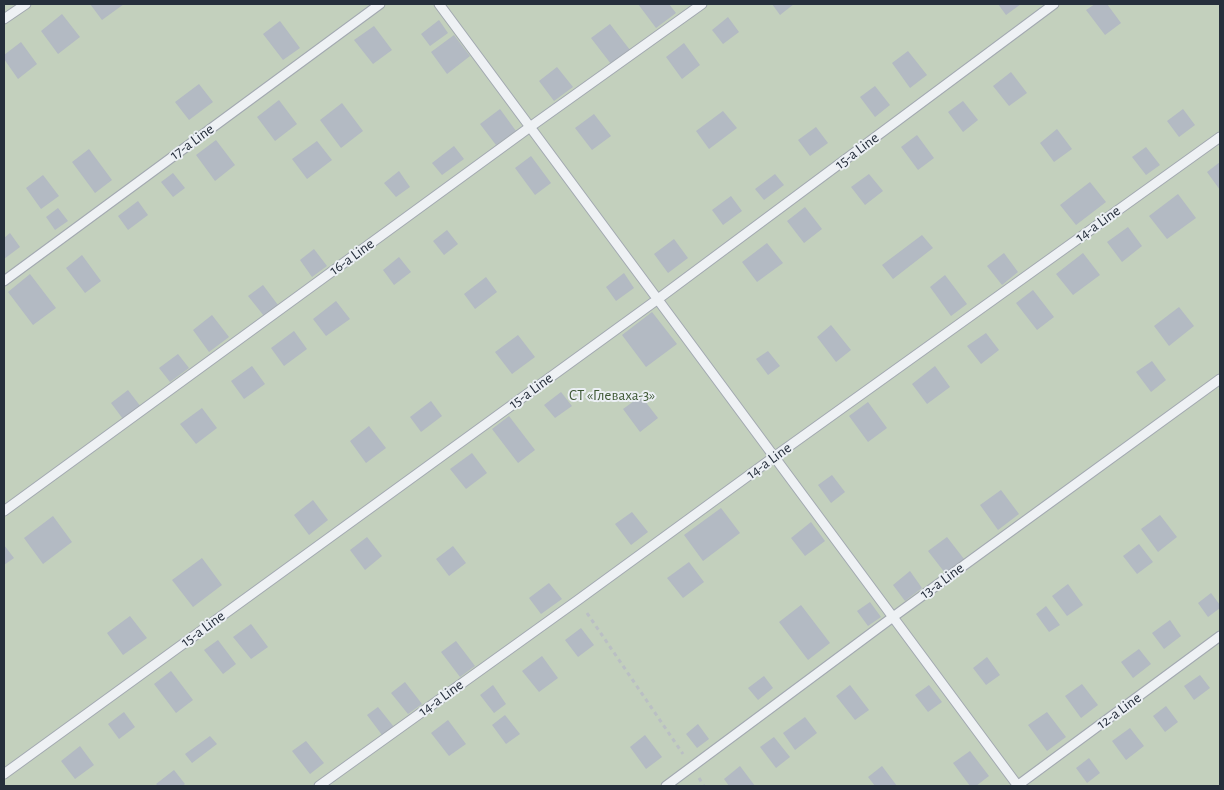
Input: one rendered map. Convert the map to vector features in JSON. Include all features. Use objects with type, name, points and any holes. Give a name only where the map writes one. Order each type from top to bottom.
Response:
[{"type":"lane","points":[[4,19],[26,4]]},
{"type":"lane","name":"17-a Line","points":[[4,281],[380,4]]},
{"type":"lane","points":[[439,4],[1018,786]]},
{"type":"lane","name":"16-a Line","points":[[4,511],[530,127],[702,4]]},
{"type":"lane","name":"15-a Line","points":[[4,774],[658,299],[1054,4]]},
{"type":"lane","name":"14-a Line","points":[[318,786],[1220,137]]},
{"type":"lane","name":"13-a Line","points":[[666,786],[893,617],[1220,379]]},
{"type":"lane","name":"12-a Line","points":[[1018,786],[1220,636]]},
{"type":"path","points":[[578,600],[704,786]]},
{"type":"green space","name":"СТ «Глеваха-3»","points":[[4,4],[1220,4],[1220,786],[4,786]]},
{"type":"building","points":[[90,4],[124,4],[102,20]]},
{"type":"building","points":[[638,4],[669,4],[676,13],[656,28]]},
{"type":"building","points":[[772,4],[794,4],[780,15]]},
{"type":"building","points":[[998,4],[1021,4],[1006,15]]},
{"type":"building","points":[[1095,4],[1107,4],[1121,23],[1105,35],[1086,10]]},
{"type":"building","points":[[62,14],[80,37],[58,54],[41,31]]},
{"type":"building","points":[[728,17],[739,32],[723,44],[712,30]]},
{"type":"building","points":[[439,20],[448,33],[430,46],[421,34]]},
{"type":"building","points":[[280,21],[300,48],[283,60],[263,34]]},
{"type":"building","points":[[610,24],[630,50],[611,64],[591,38]]},
{"type":"building","points":[[374,26],[392,50],[373,64],[354,40]]},
{"type":"building","points":[[454,35],[470,56],[447,74],[431,52]]},
{"type":"building","points":[[21,42],[37,64],[18,79],[4,59],[4,55]]},
{"type":"building","points":[[684,43],[700,65],[682,79],[666,57]]},
{"type":"building","points":[[908,51],[927,75],[910,88],[892,63]]},
{"type":"building","points":[[557,67],[573,87],[554,101],[539,81]]},
{"type":"building","points":[[1011,72],[1027,93],[1009,106],[993,86]]},
{"type":"building","points":[[199,84],[213,102],[189,120],[175,102]]},
{"type":"building","points":[[875,86],[890,105],[875,117],[860,97]]},
{"type":"building","points":[[279,100],[297,124],[275,141],[257,117]]},
{"type":"building","points":[[963,101],[978,120],[963,132],[948,112]]},
{"type":"building","points":[[342,103],[363,131],[341,148],[320,120]]},
{"type":"building","points":[[500,109],[516,131],[496,145],[480,124]]},
{"type":"building","points":[[1183,109],[1195,125],[1179,137],[1167,121]]},
{"type":"building","points":[[723,111],[737,128],[709,149],[696,131]]},
{"type":"building","points":[[594,114],[611,136],[592,150],[575,128]]},
{"type":"building","points":[[816,127],[828,143],[810,156],[798,140]]},
{"type":"building","points":[[1057,129],[1072,149],[1054,162],[1040,143]]},
{"type":"building","points":[[917,135],[934,158],[918,170],[901,147]]},
{"type":"building","points":[[216,140],[235,165],[215,181],[196,155]]},
{"type":"building","points":[[317,141],[332,160],[307,179],[292,159]]},
{"type":"building","points":[[454,146],[464,159],[442,175],[432,163]]},
{"type":"building","points":[[1146,147],[1160,165],[1146,175],[1132,157]]},
{"type":"building","points":[[89,149],[112,180],[95,193],[72,162]]},
{"type":"building","points":[[531,156],[551,183],[535,195],[515,168]]},
{"type":"building","points":[[1220,162],[1220,190],[1207,172]]},
{"type":"building","points":[[399,171],[410,187],[396,197],[384,183]]},
{"type":"building","points":[[173,173],[185,188],[173,197],[161,182]]},
{"type":"building","points":[[775,174],[784,185],[764,200],[755,189]]},
{"type":"building","points":[[869,174],[883,191],[865,205],[851,187]]},
{"type":"building","points":[[43,175],[59,196],[41,209],[26,188]]},
{"type":"building","points":[[1090,182],[1106,202],[1076,225],[1060,205]]},
{"type":"building","points":[[1178,194],[1196,218],[1167,239],[1149,216]]},
{"type":"building","points":[[731,196],[742,211],[723,225],[712,210]]},
{"type":"building","points":[[138,201],[148,215],[128,230],[118,216]]},
{"type":"building","points":[[805,207],[822,229],[804,243],[787,221]]},
{"type":"building","points":[[58,208],[68,221],[55,230],[46,217]]},
{"type":"building","points":[[1128,227],[1142,246],[1122,262],[1107,242]]},
{"type":"building","points":[[447,230],[458,244],[444,255],[433,241]]},
{"type":"building","points":[[10,233],[20,247],[4,259],[4,238]]},
{"type":"building","points":[[922,235],[933,248],[893,279],[882,265]]},
{"type":"building","points":[[674,239],[688,258],[668,273],[654,254]]},
{"type":"building","points":[[767,243],[783,263],[757,282],[742,262]]},
{"type":"building","points":[[314,249],[327,266],[312,277],[300,260]]},
{"type":"building","points":[[1004,253],[1018,272],[1002,285],[987,266]]},
{"type":"building","points":[[1083,253],[1100,275],[1073,295],[1056,274]]},
{"type":"building","points":[[82,255],[101,281],[85,293],[66,268]]},
{"type":"building","points":[[399,257],[411,272],[394,285],[383,270]]},
{"type":"building","points":[[624,273],[634,288],[616,301],[606,287]]},
{"type":"building","points":[[30,274],[56,308],[33,325],[8,292]]},
{"type":"building","points":[[945,275],[967,304],[951,316],[930,287]]},
{"type":"building","points":[[486,277],[497,292],[475,309],[464,294]]},
{"type":"building","points":[[263,285],[278,305],[264,316],[248,296]]},
{"type":"building","points":[[1033,290],[1054,317],[1037,330],[1016,303]]},
{"type":"building","points":[[336,301],[350,319],[326,336],[313,319]]},
{"type":"building","points":[[1179,307],[1194,326],[1169,346],[1154,326]]},
{"type":"building","points":[[652,312],[677,344],[646,367],[622,335]]},
{"type":"building","points":[[212,315],[229,337],[209,352],[193,330]]},
{"type":"building","points":[[831,325],[851,350],[836,362],[817,337]]},
{"type":"building","points":[[294,331],[307,349],[284,366],[271,348]]},
{"type":"building","points":[[986,333],[999,350],[981,364],[967,346]]},
{"type":"building","points":[[518,335],[535,357],[512,374],[495,352]]},
{"type":"building","points":[[768,351],[780,366],[768,375],[756,359]]},
{"type":"building","points":[[178,354],[189,368],[170,382],[159,368]]},
{"type":"building","points":[[1152,361],[1166,380],[1151,392],[1136,372]]},
{"type":"building","points":[[252,366],[265,384],[244,399],[231,381]]},
{"type":"building","points":[[935,366],[950,387],[927,404],[912,384]]},
{"type":"building","points":[[128,390],[141,407],[123,419],[111,403]]},
{"type":"building","points":[[561,392],[572,406],[555,418],[544,405]]},
{"type":"building","points":[[641,396],[658,418],[640,432],[623,409]]},
{"type":"building","points":[[431,401],[442,416],[421,432],[410,417]]},
{"type":"building","points":[[868,402],[887,428],[868,442],[849,416]]},
{"type":"building","points":[[202,408],[217,428],[196,444],[180,424]]},
{"type":"building","points":[[509,416],[535,450],[518,463],[492,429]]},
{"type":"building","points":[[369,426],[386,448],[366,463],[350,441]]},
{"type":"building","points":[[472,453],[487,473],[466,489],[450,469]]},
{"type":"building","points":[[832,475],[845,492],[831,503],[818,485]]},
{"type":"building","points":[[1001,490],[1019,514],[998,530],[980,505]]},
{"type":"building","points":[[313,500],[328,520],[309,535],[294,515]]},
{"type":"building","points":[[721,508],[740,533],[703,561],[684,535]]},
{"type":"building","points":[[632,512],[648,532],[631,545],[615,524]]},
{"type":"building","points":[[1160,515],[1177,537],[1158,552],[1141,529]]},
{"type":"building","points":[[53,516],[72,542],[43,564],[24,538]]},
{"type":"building","points":[[811,522],[825,541],[805,556],[791,538]]},
{"type":"building","points":[[367,537],[382,556],[365,570],[350,550]]},
{"type":"building","points":[[947,537],[964,559],[945,573],[928,551]]},
{"type":"building","points":[[1139,544],[1153,562],[1137,574],[1123,556]]},
{"type":"building","points":[[4,545],[14,558],[4,565]]},
{"type":"building","points":[[453,546],[466,563],[449,576],[436,559]]},
{"type":"building","points":[[202,558],[222,585],[193,607],[172,580]]},
{"type":"building","points":[[689,562],[704,582],[683,598],[667,578]]},
{"type":"building","points":[[910,571],[922,588],[905,601],[893,585]]},
{"type":"building","points":[[549,583],[562,599],[541,614],[529,598]]},
{"type":"building","points":[[1068,584],[1083,605],[1067,616],[1052,596]]},
{"type":"building","points":[[1211,593],[1220,605],[1220,608],[1208,617],[1198,603]]},
{"type":"building","points":[[870,602],[881,617],[868,626],[857,611]]},
{"type":"building","points":[[801,605],[830,643],[808,660],[779,622]]},
{"type":"building","points":[[1046,606],[1060,625],[1049,632],[1036,614]]},
{"type":"building","points":[[130,616],[147,638],[123,655],[107,633]]},
{"type":"building","points":[[1170,620],[1181,636],[1164,649],[1152,633]]},
{"type":"building","points":[[251,624],[268,647],[251,659],[233,637]]},
{"type":"building","points":[[581,628],[594,645],[578,657],[565,640]]},
{"type":"building","points":[[218,640],[236,664],[223,674],[204,650]]},
{"type":"building","points":[[456,641],[475,666],[460,677],[441,652]]},
{"type":"building","points":[[1139,649],[1151,664],[1133,678],[1121,662]]},
{"type":"building","points":[[542,656],[558,678],[539,692],[522,671]]},
{"type":"building","points":[[987,657],[1000,675],[986,685],[973,668]]},
{"type":"building","points":[[171,671],[193,700],[176,713],[154,684]]},
{"type":"building","points":[[1200,675],[1210,688],[1194,700],[1184,686]]},
{"type":"building","points":[[764,676],[773,688],[758,700],[748,688]]},
{"type":"building","points":[[405,682],[422,704],[408,714],[391,693]]},
{"type":"building","points":[[1082,684],[1098,705],[1081,718],[1065,696]]},
{"type":"building","points":[[493,685],[506,704],[494,713],[480,695]]},
{"type":"building","points":[[850,685],[869,710],[855,720],[836,696]]},
{"type":"building","points":[[929,685],[942,702],[928,712],[915,695]]},
{"type":"building","points":[[1166,706],[1178,722],[1165,732],[1153,716]]},
{"type":"building","points":[[378,707],[394,727],[382,735],[367,715]]},
{"type":"building","points":[[124,712],[135,727],[119,739],[108,724]]},
{"type":"building","points":[[1047,712],[1066,737],[1047,751],[1028,725]]},
{"type":"building","points":[[505,715],[520,734],[506,744],[492,725]]},
{"type":"building","points":[[805,717],[817,733],[795,750],[783,733]]},
{"type":"building","points":[[448,720],[466,744],[449,756],[431,733]]},
{"type":"building","points":[[698,724],[709,739],[697,748],[686,734]]},
{"type":"building","points":[[1130,728],[1144,746],[1126,760],[1112,741]]},
{"type":"building","points":[[645,735],[662,757],[646,769],[630,747]]},
{"type":"building","points":[[210,736],[217,744],[192,763],[185,754]]},
{"type":"building","points":[[774,737],[790,757],[776,768],[760,747]]},
{"type":"building","points":[[306,741],[324,763],[310,774],[292,751]]},
{"type":"building","points":[[80,746],[94,765],[75,779],[61,761]]},
{"type":"building","points":[[970,751],[989,776],[976,786],[970,786],[953,763]]},
{"type":"building","points":[[1089,758],[1100,773],[1087,783],[1076,768]]},
{"type":"building","points":[[740,766],[755,786],[729,786],[724,779]]},
{"type":"building","points":[[882,766],[897,786],[875,786],[868,777]]},
{"type":"building","points":[[174,770],[185,784],[182,786],[158,786],[156,784]]}]
